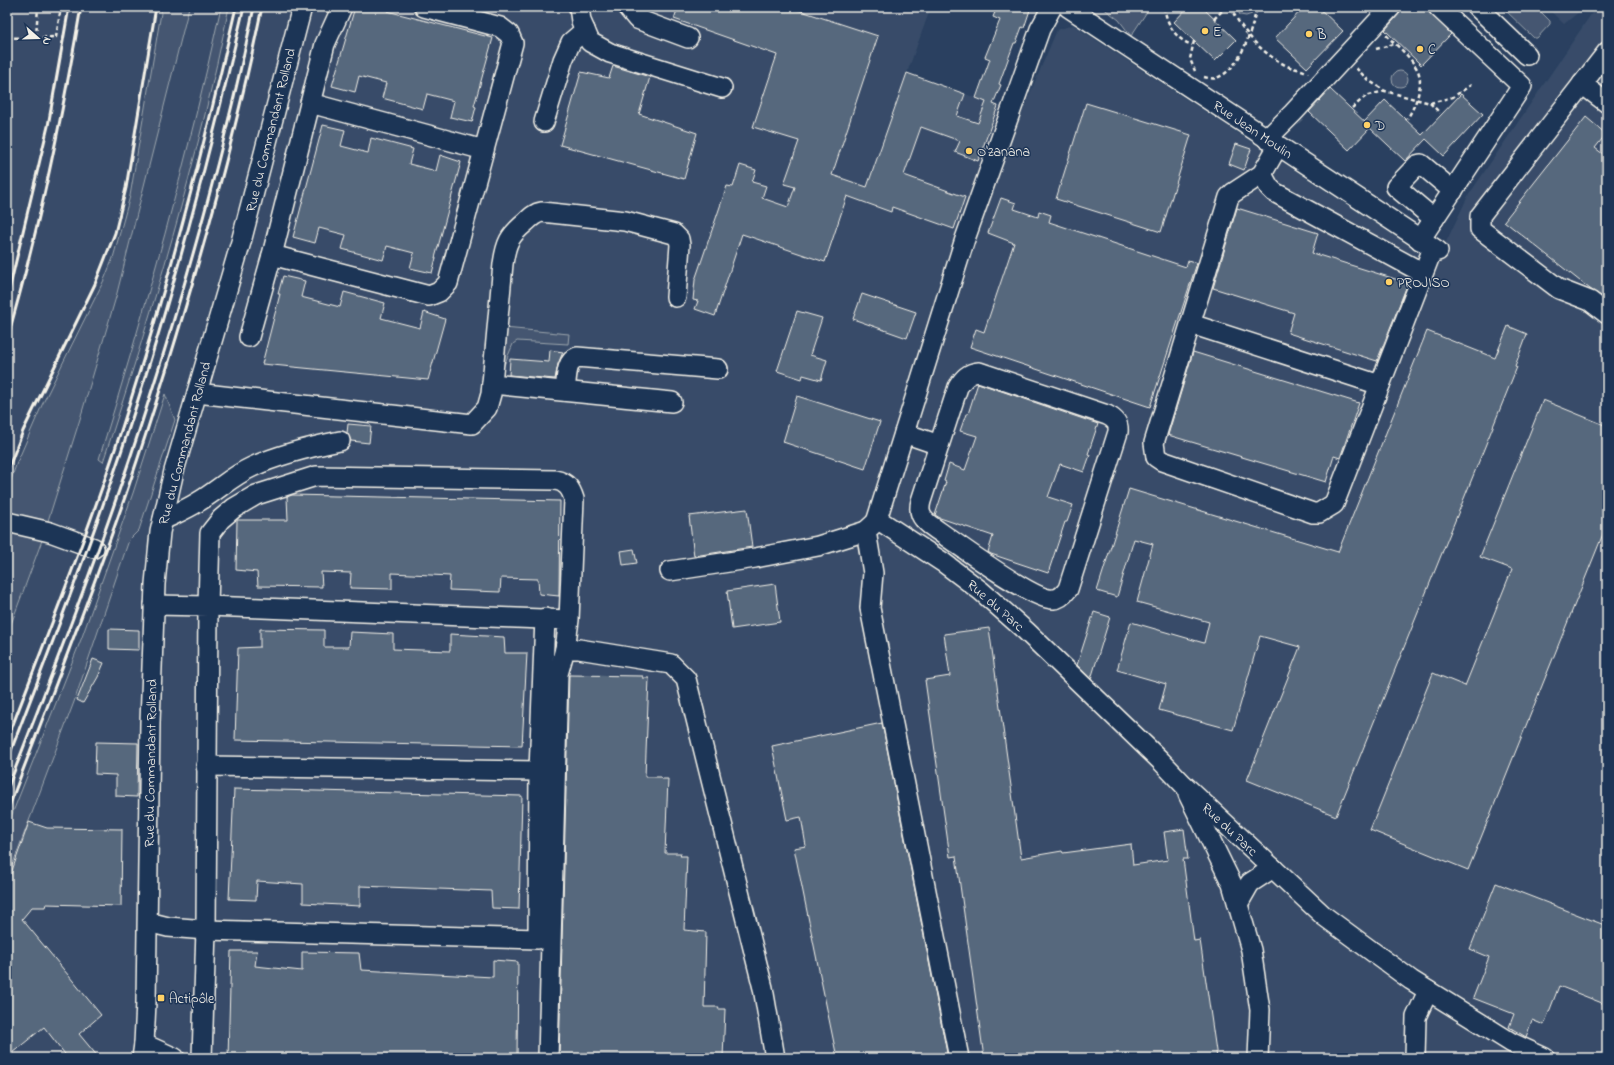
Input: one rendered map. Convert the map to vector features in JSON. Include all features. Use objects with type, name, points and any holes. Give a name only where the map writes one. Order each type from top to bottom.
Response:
[{"type":"street","name":"Rue du Commandant Rolland","points":[[143,1051],[148,922],[150,723],[154,605],[157,562],[163,520],[174,471],[241,242],[302,7]]},
{"type":"street","points":[[249,338],[272,255],[325,44],[342,7]]},
{"type":"street","points":[[272,255],[429,296],[439,292],[448,283],[512,43],[509,34],[500,27],[424,7]]},
{"type":"street","points":[[579,7],[581,20],[590,42],[610,53],[722,88]]},
{"type":"street","points":[[627,7],[637,19],[688,38]]},
{"type":"street","points":[[958,1058],[870,608],[873,573],[872,525],[904,433],[965,239],[1040,29],[1052,7]]},
{"type":"street","name":"Rue Jean Moulin","points":[[1068,7],[1194,83],[1273,143],[1430,247]]},
{"type":"street","points":[[1391,7],[1375,25],[1354,62],[1320,84],[1273,143],[1262,174],[1229,197],[1154,442],[1156,457],[1162,461],[1313,513],[1319,513],[1334,504],[1423,273],[1430,247],[1434,219],[1522,86],[1438,7]]},
{"type":"street","points":[[1477,7],[1527,55]]},
{"type":"street","points":[[544,122],[563,60],[571,42],[585,30]]},
{"type":"street","points":[[1607,52],[1480,216],[1480,229],[1559,289],[1590,301],[1607,314]]},
{"type":"street","points":[[1582,84],[1607,103]]},
{"type":"street","points":[[310,103],[484,150]]},
{"type":"street","points":[[1376,211],[1417,165],[1421,164],[1453,191]]},
{"type":"street","points":[[1262,174],[1269,187],[1274,192],[1423,273]]},
{"type":"street","points":[[1396,187],[1434,219]]},
{"type":"street","points":[[197,393],[472,424],[487,408],[492,384],[503,264],[506,248],[514,232],[536,213],[542,212],[616,219],[674,234],[679,239],[680,246],[676,297]]},
{"type":"street","points":[[1191,324],[1380,385]]},
{"type":"street","points":[[565,392],[569,363],[571,359],[577,357],[718,369]]},
{"type":"street","points":[[979,372],[1113,418],[1119,426],[1118,432],[1068,588],[1060,597],[1053,600],[1040,597],[1020,586],[924,521],[921,515],[920,507],[939,445],[958,387],[965,377],[972,373],[979,372]]},
{"type":"street","points":[[492,384],[672,402]]},
{"type":"street","points":[[904,433],[939,445]]},
{"type":"street","points":[[163,520],[199,502],[232,478],[252,467],[277,457],[313,446],[340,441]]},
{"type":"street","points":[[202,1058],[206,930],[206,766],[210,533],[221,519],[234,508],[256,495],[316,476],[555,480],[562,481],[570,488],[574,500],[569,620],[565,649],[558,674],[548,1058]]},
{"type":"street","points":[[7,522],[50,532],[94,548]]},
{"type":"street","points":[[670,571],[755,558],[818,546],[872,525]]},
{"type":"street","name":"Rue du Parc","points":[[872,525],[944,562],[981,590],[1162,761],[1183,784],[1324,916],[1428,991],[1512,1043],[1545,1058]]},
{"type":"street","points":[[154,605],[569,620]]},
{"type":"street","points":[[535,1058],[538,939],[539,771],[546,618]]},
{"type":"street","points":[[565,649],[579,649],[664,662],[671,664],[686,679],[763,988],[775,1058]]},
{"type":"street","points":[[206,766],[539,771]]},
{"type":"street","points":[[1183,784],[1232,884],[1251,950],[1260,1010],[1258,1058]]},
{"type":"street","points":[[1238,904],[1250,883],[1273,868]]},
{"type":"street","points":[[148,922],[168,927],[206,930],[538,939]]},
{"type":"street","points":[[1415,1058],[1416,1017],[1428,991]]},
{"type":"street","points":[[143,1051],[175,1058]]},
{"type":"path","points":[[36,37],[38,7]]},
{"type":"path","points":[[7,38],[56,37],[61,7]]},
{"type":"path","points":[[1164,7],[1171,29],[1186,43],[1192,45]]},
{"type":"path","points":[[1214,19],[1226,7]]},
{"type":"path","points":[[1230,7],[1249,38],[1272,57],[1288,67],[1307,71],[1320,84]]},
{"type":"path","points":[[1194,41],[1190,59],[1194,83],[1215,78],[1226,73],[1237,59],[1249,38],[1257,7]]},
{"type":"path","points":[[1375,25],[1418,70],[1418,99],[1407,119]]},
{"type":"path","points":[[1371,52],[1394,44]]},
{"type":"path","points":[[1354,62],[1368,80],[1385,91],[1430,103],[1440,113]]},
{"type":"path","points":[[1430,103],[1453,96],[1471,85]]},
{"type":"path","points":[[1352,108],[1366,96],[1385,91]]},
{"type":"shaded area","points":[[7,7],[931,7],[907,73],[993,104],[1022,112],[1057,30],[1073,25],[1436,263],[1468,196],[1596,7],[1607,7],[1607,1058],[7,1058]]},
{"type":"shaded area","points":[[162,7],[189,7],[116,297],[41,543],[7,635],[7,492],[16,465],[42,405],[104,280],[113,258],[130,196]]},
{"type":"shaded area","points":[[221,7],[229,7],[203,122],[173,236],[139,350],[103,462],[99,459],[165,234]]},
{"type":"shaded area","points":[[1102,7],[1150,7],[1131,36],[1119,20]]},
{"type":"shaded area","points":[[1236,7],[1254,8],[1252,14],[1246,16],[1240,15]]},
{"type":"shaded area","points":[[1502,7],[1536,7],[1550,21],[1550,24],[1537,38],[1534,38]]},
{"type":"shaded area","points":[[1546,7],[1585,7],[1564,24]]},
{"type":"shaded area","points":[[1400,71],[1407,76],[1408,79],[1403,86],[1400,87],[1393,82],[1392,79],[1397,72]]},
{"type":"shaded area","points":[[504,328],[569,334],[568,344],[517,341],[513,344],[502,370]]},
{"type":"shaded area","points":[[165,394],[175,420],[139,530],[129,540],[74,702],[7,879],[7,827],[82,637],[133,493]]},
{"type":"building","points":[[355,7],[378,7],[387,9],[387,11],[493,38],[474,106],[476,107],[472,122],[450,117],[454,101],[427,94],[423,109],[382,98],[386,83],[359,76],[355,92],[332,86]]},
{"type":"building","points":[[678,7],[789,7],[878,36],[832,175],[867,187],[907,73],[965,94],[957,116],[978,123],[986,102],[976,98],[990,59],[985,57],[1000,20],[993,17],[997,7],[1031,7],[1024,28],[1022,27],[1016,43],[1014,43],[999,84],[1001,85],[993,104],[998,106],[978,161],[955,152],[960,141],[921,127],[904,175],[965,197],[954,229],[892,207],[891,212],[847,196],[825,262],[742,234],[715,316],[695,309],[698,301],[693,300],[695,280],[727,186],[733,187],[740,165],[756,170],[752,182],[766,186],[762,198],[788,207],[795,187],[784,184],[799,141],[753,127],[777,55],[674,19]]},
{"type":"building","name":"E","points":[[1188,7],[1202,7],[1236,40],[1215,61],[1174,22]]},
{"type":"building","name":"B","points":[[1304,7],[1318,7],[1343,31],[1307,68],[1275,38]]},
{"type":"building","name":"C","points":[[1405,7],[1424,7],[1451,34],[1421,65],[1385,30]]},
{"type":"building","points":[[613,66],[650,77],[639,114],[697,133],[684,179],[560,145],[581,72],[609,78]]},
{"type":"building","name":"D","points":[[1330,89],[1364,122],[1385,100],[1422,135],[1461,94],[1483,114],[1444,156],[1426,139],[1405,161],[1370,128],[1349,150],[1309,112]]},
{"type":"building","points":[[1086,103],[1191,135],[1161,232],[1056,199]]},
{"type":"building","points":[[1586,117],[1606,134],[1595,148],[1607,157],[1607,300],[1590,289],[1504,221]]},
{"type":"building","points":[[323,125],[345,130],[341,146],[368,153],[371,138],[413,149],[409,164],[436,171],[440,155],[461,162],[432,273],[410,268],[414,253],[387,246],[383,260],[342,249],[346,235],[319,228],[315,243],[293,237]]},
{"type":"building","points":[[1236,144],[1251,149],[1244,170],[1229,164]]},
{"type":"building","points":[[1001,198],[1016,203],[1014,209],[1038,217],[1039,211],[1051,215],[1049,222],[1186,267],[1188,260],[1197,263],[1150,407],[970,347],[976,329],[984,332],[1014,243],[988,233]]},
{"type":"building","points":[[1237,208],[1318,233],[1312,253],[1408,283],[1377,361],[1288,333],[1294,313],[1213,288]]},
{"type":"building","points":[[283,276],[305,281],[301,297],[340,307],[344,292],[385,303],[381,318],[420,328],[424,312],[445,319],[428,380],[262,364],[280,294],[278,294]]},
{"type":"building","points":[[862,294],[916,312],[907,338],[853,319]]},
{"type":"building","points":[[797,311],[822,318],[810,355],[827,360],[821,380],[803,375],[802,379],[777,371]]},
{"type":"building","points":[[1508,326],[1527,334],[1515,366],[1517,367],[1336,816],[1247,780],[1300,647],[1260,636],[1233,730],[1159,710],[1166,684],[1117,670],[1131,622],[1204,643],[1209,622],[1137,602],[1153,544],[1134,539],[1117,597],[1097,591],[1129,489],[1338,552],[1427,331],[1495,358]]},
{"type":"building","points":[[550,350],[563,352],[558,364],[555,379],[509,375],[510,359],[549,362]]},
{"type":"building","points":[[1193,352],[1359,403],[1340,458],[1334,456],[1326,482],[1168,435]]},
{"type":"building","points":[[978,383],[1098,424],[1084,472],[1060,464],[1048,497],[1073,505],[1067,522],[1065,522],[1048,573],[991,554],[988,552],[993,536],[935,515],[946,482],[944,481],[949,464],[965,470],[977,436],[960,431],[966,414],[968,414]]},
{"type":"building","points":[[797,396],[880,422],[865,469],[783,442]]},
{"type":"building","points":[[1543,400],[1607,426],[1607,524],[1468,870],[1370,830],[1433,673],[1465,686],[1512,569],[1480,557]]},
{"type":"building","points":[[348,424],[371,426],[369,443],[351,441],[347,433]]},
{"type":"building","points":[[292,495],[560,501],[559,596],[539,594],[538,579],[501,578],[500,592],[449,590],[450,576],[392,573],[392,589],[350,588],[351,573],[321,572],[322,587],[258,586],[257,572],[236,570],[237,520],[288,520],[287,497]]},
{"type":"building","points":[[747,509],[752,547],[694,556],[689,516]]},
{"type":"building","points":[[634,549],[637,563],[623,565],[621,551]]},
{"type":"building","points":[[775,584],[780,622],[732,629],[727,591]]},
{"type":"building","points":[[1094,612],[1110,617],[1091,679],[1077,665]]},
{"type":"building","points":[[989,628],[1021,858],[1062,851],[1063,853],[1131,844],[1133,865],[1168,860],[1164,832],[1184,829],[1188,859],[1183,859],[1194,941],[1200,940],[1217,1058],[984,1058],[956,856],[950,857],[925,680],[950,676],[944,634]]},
{"type":"building","points":[[109,629],[139,630],[139,650],[109,649]]},
{"type":"building","points":[[260,629],[324,630],[324,647],[349,647],[350,632],[393,634],[393,649],[450,651],[450,634],[504,637],[505,653],[527,653],[522,746],[235,740],[238,648],[260,647]]},
{"type":"building","points":[[93,659],[104,663],[83,703],[77,700]]},
{"type":"building","points":[[569,675],[643,676],[643,678],[649,678],[645,777],[661,777],[661,779],[668,779],[665,853],[681,853],[680,856],[687,856],[684,930],[706,932],[704,1007],[719,1007],[718,1009],[725,1009],[723,1058],[559,1058]]},
{"type":"building","points":[[882,723],[948,1058],[837,1058],[794,848],[806,846],[801,817],[787,820],[772,746]]},
{"type":"building","points":[[96,742],[138,743],[137,797],[116,796],[116,775],[95,774]]},
{"type":"building","points":[[234,789],[522,796],[519,909],[492,908],[491,891],[360,886],[360,906],[303,903],[303,884],[257,881],[256,900],[229,899]]},
{"type":"building","points":[[29,822],[47,828],[122,829],[121,906],[46,904],[45,907],[32,907],[22,919],[101,1015],[79,1034],[99,1058],[68,1058],[44,1027],[12,1053],[7,1047],[7,885]]},
{"type":"building","points":[[1496,883],[1607,926],[1607,1005],[1559,986],[1544,1025],[1532,1020],[1526,1037],[1509,1027],[1514,1014],[1473,998],[1489,957],[1470,949]]},
{"type":"building","points":[[231,951],[257,951],[255,966],[302,971],[302,952],[359,953],[361,970],[493,977],[493,960],[518,962],[517,1058],[228,1058]]},
{"type":"railway","points":[[7,299],[48,126],[69,7]]},
{"type":"railway","points":[[7,339],[19,298],[49,174],[81,7]]},
{"type":"railway","points":[[7,472],[23,431],[95,284],[115,233],[126,188],[156,7]]},
{"type":"railway","points":[[7,740],[88,528],[146,351],[188,204],[236,7]]},
{"type":"railway","points":[[7,761],[91,538],[137,403],[195,206],[244,7]]},
{"type":"railway","points":[[7,790],[98,551],[147,406],[178,307],[206,208],[254,7]]},
{"type":"railway","points":[[7,812],[83,614],[146,434],[202,252],[249,69],[262,7]]},
{"type":"place","name":"E","points":[[1205,31]]},
{"type":"place","name":"B","points":[[1309,34]]},
{"type":"place","name":"C","points":[[1420,49]]},
{"type":"place","name":"D","points":[[1367,125]]},
{"type":"place","name":"O'zanana","points":[[969,151]]},
{"type":"place","name":"PROJISO","points":[[1389,282]]},
{"type":"place","name":"Actipôle","points":[[161,998]]}]
